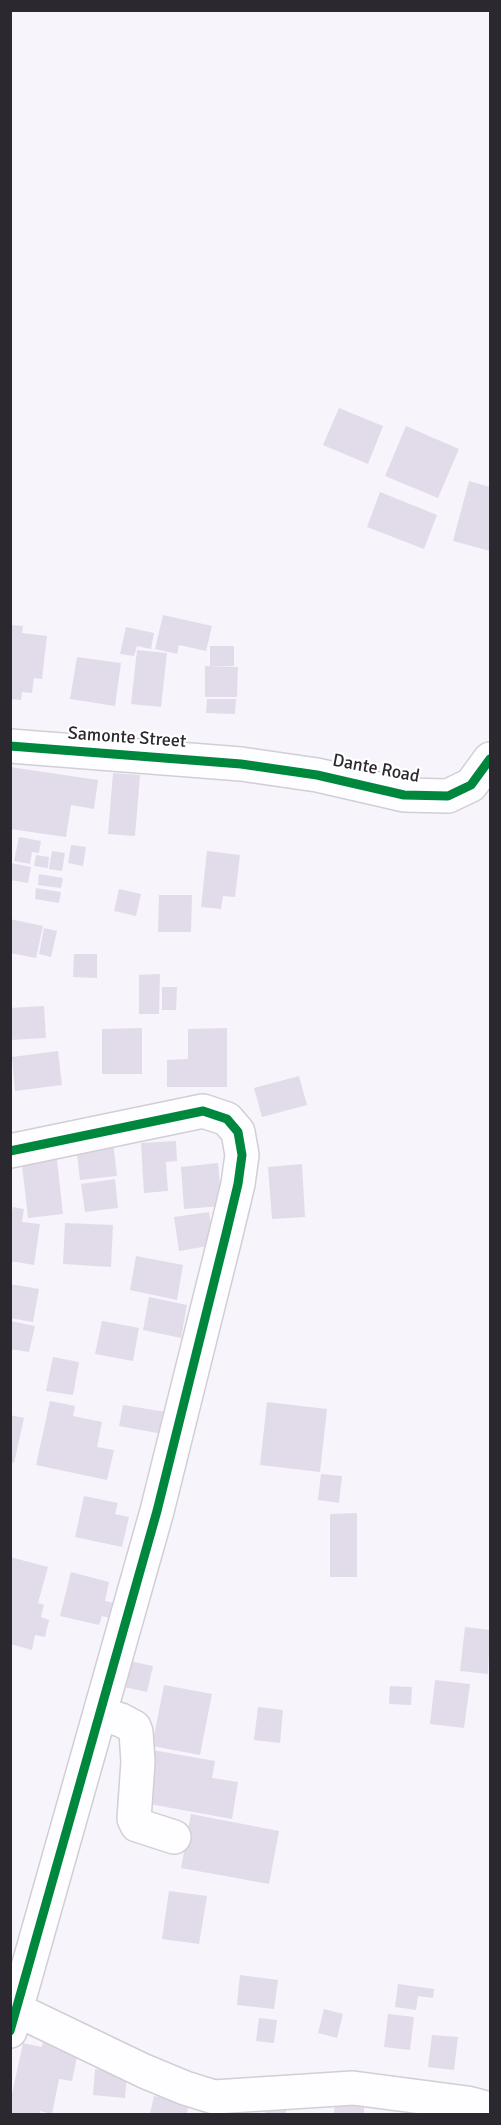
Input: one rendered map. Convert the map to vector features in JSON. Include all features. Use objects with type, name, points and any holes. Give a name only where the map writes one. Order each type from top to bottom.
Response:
[{"type":"street","name":"Samonte Street","points":[[10,746],[241,764]]},
{"type":"street","name":"Dante Road","points":[[241,764],[317,775],[404,795],[448,796],[471,785],[490,759]]},
{"type":"street","points":[[10,1151],[203,1111],[226,1119],[238,1132],[242,1155],[238,1184],[157,1511],[14,2021],[185,2088],[214,2097],[353,2088],[467,2103],[490,2109]]},
{"type":"street","points":[[101,1714],[121,1720],[134,1727],[136,1732],[138,1762],[134,1819],[136,1825],[174,1838]]},
{"type":"building","points":[[339,408],[383,426],[368,464],[323,445]]},
{"type":"building","points":[[406,426],[459,449],[438,498],[385,476]]},
{"type":"building","points":[[469,481],[490,487],[490,551],[453,541]]},
{"type":"building","points":[[380,492],[437,515],[424,549],[367,527]]},
{"type":"building","points":[[163,615],[212,626],[206,651],[179,645],[177,654],[155,649]]},
{"type":"building","points":[[10,625],[23,626],[22,633],[47,636],[42,679],[34,678],[32,693],[22,692],[21,700],[10,699]]},
{"type":"building","points":[[126,627],[154,633],[151,649],[137,646],[134,656],[120,654]]},
{"type":"building","points":[[210,646],[234,646],[234,666],[210,666]]},
{"type":"building","points":[[137,650],[167,653],[161,707],[131,704]]},
{"type":"building","points":[[77,657],[121,663],[115,706],[70,699]]},
{"type":"building","points":[[205,666],[238,667],[237,697],[205,697]]},
{"type":"building","points":[[207,699],[236,699],[235,714],[206,713]]},
{"type":"building","points":[[10,767],[98,780],[94,809],[71,805],[66,837],[10,829]]},
{"type":"building","points":[[113,773],[140,775],[135,836],[108,834]]},
{"type":"building","points":[[19,837],[41,841],[39,853],[32,852],[30,864],[14,861]]},
{"type":"building","points":[[71,845],[86,847],[83,866],[68,863]]},
{"type":"building","points":[[52,851],[65,853],[62,871],[49,869]]},
{"type":"building","points":[[207,851],[240,855],[235,897],[223,896],[221,909],[201,907]]},
{"type":"building","points":[[36,855],[49,857],[48,868],[34,866]]},
{"type":"building","points":[[11,863],[31,867],[28,883],[10,880]]},
{"type":"building","points":[[39,874],[63,878],[61,888],[38,885]]},
{"type":"building","points":[[36,888],[61,892],[59,903],[35,899]]},
{"type":"building","points":[[119,889],[141,894],[136,916],[114,911]]},
{"type":"building","points":[[159,895],[192,895],[191,932],[158,932]]},
{"type":"building","points":[[10,919],[43,926],[36,958],[10,953]]},
{"type":"building","points":[[44,928],[57,931],[51,957],[39,954]]},
{"type":"building","points":[[74,954],[97,954],[97,978],[73,977]]},
{"type":"building","points":[[160,974],[159,1014],[139,1014],[139,975]]},
{"type":"building","points":[[162,987],[177,987],[176,1010],[162,1010]]},
{"type":"building","points":[[44,1006],[46,1038],[10,1040],[10,1008]]},
{"type":"building","points":[[142,1028],[142,1074],[102,1074],[102,1029]]},
{"type":"building","points":[[227,1028],[227,1087],[167,1087],[167,1060],[188,1059],[188,1029]]},
{"type":"building","points":[[58,1051],[62,1085],[15,1091],[12,1057]]},
{"type":"building","points":[[299,1076],[307,1105],[262,1117],[254,1088]]},
{"type":"building","points":[[113,1141],[117,1176],[80,1180],[76,1145]]},
{"type":"building","points":[[176,1141],[177,1161],[166,1162],[168,1191],[144,1193],[141,1143]]},
{"type":"building","points":[[56,1151],[63,1214],[28,1218],[21,1156]]},
{"type":"building","points":[[218,1163],[222,1206],[184,1209],[181,1167]]},
{"type":"building","points":[[302,1164],[305,1217],[272,1219],[268,1167]]},
{"type":"building","points":[[115,1179],[118,1208],[85,1212],[81,1184]]},
{"type":"building","points":[[13,1207],[24,1209],[22,1222],[40,1224],[34,1265],[10,1261],[10,1224]]},
{"type":"building","points":[[209,1212],[214,1245],[179,1251],[174,1217]]},
{"type":"building","points":[[65,1223],[113,1225],[111,1267],[63,1264]]},
{"type":"building","points":[[136,1256],[183,1265],[177,1300],[130,1290]]},
{"type":"building","points":[[10,1284],[39,1289],[33,1322],[10,1318]]},
{"type":"building","points":[[149,1297],[187,1305],[181,1338],[143,1330]]},
{"type":"building","points":[[10,1321],[35,1326],[29,1352],[10,1349]]},
{"type":"building","points":[[102,1321],[139,1328],[133,1361],[95,1354]]},
{"type":"building","points":[[53,1357],[79,1362],[73,1395],[46,1391]]},
{"type":"building","points":[[50,1401],[75,1406],[73,1416],[102,1422],[97,1447],[114,1450],[107,1480],[36,1465]]},
{"type":"building","points":[[267,1402],[327,1409],[320,1472],[260,1465]]},
{"type":"building","points":[[123,1405],[166,1412],[163,1434],[119,1426]]},
{"type":"building","points":[[10,1415],[24,1418],[14,1463],[10,1462]]},
{"type":"building","points":[[321,1474],[342,1476],[339,1503],[318,1500]]},
{"type":"building","points":[[84,1496],[118,1503],[115,1514],[129,1517],[122,1547],[75,1537]]},
{"type":"building","points":[[357,1513],[357,1577],[330,1577],[330,1514]]},
{"type":"building","points":[[10,1557],[48,1567],[38,1603],[44,1605],[41,1617],[49,1620],[45,1637],[35,1635],[32,1650],[10,1644]]},
{"type":"building","points":[[71,1572],[109,1582],[105,1601],[114,1603],[110,1618],[102,1616],[99,1625],[60,1616]]},
{"type":"building","points":[[465,1627],[490,1630],[488,1674],[460,1671]]},
{"type":"building","points":[[130,1661],[153,1666],[147,1692],[124,1687]]},
{"type":"building","points":[[435,1680],[470,1684],[464,1728],[430,1724]]},
{"type":"building","points":[[164,1685],[212,1694],[200,1755],[152,1746]]},
{"type":"building","points":[[390,1686],[412,1687],[411,1705],[389,1704]]},
{"type":"building","points":[[258,1707],[283,1710],[280,1743],[254,1740]]},
{"type":"building","points":[[147,1749],[215,1761],[212,1778],[238,1782],[232,1819],[138,1802]]},
{"type":"building","points":[[191,1814],[279,1831],[269,1884],[181,1868]]},
{"type":"building","points":[[169,1891],[207,1896],[199,1944],[162,1939]]},
{"type":"building","points":[[240,1975],[278,1980],[274,2009],[237,2005]]},
{"type":"building","points":[[398,1984],[434,1989],[433,1998],[418,1996],[416,2010],[395,2007]]},
{"type":"building","points":[[324,2009],[343,2014],[337,2038],[318,2033]]},
{"type":"building","points":[[388,2014],[414,2017],[410,2050],[384,2047]]},
{"type":"building","points":[[259,2018],[277,2020],[274,2043],[256,2041]]},
{"type":"building","points":[[45,2032],[78,2052],[72,2081],[59,2079],[52,2114],[40,2111],[39,2114],[10,2114],[10,2103],[23,2043],[42,2047]]},
{"type":"building","points":[[432,2035],[458,2037],[454,2070],[428,2067]]},
{"type":"building","points":[[95,2069],[127,2072],[125,2098],[93,2095]]},
{"type":"building","points":[[335,2095],[364,2096],[364,2114],[334,2114]]},
{"type":"building","points":[[154,2096],[189,2103],[187,2114],[150,2114]]},
{"type":"building","points":[[265,2104],[286,2104],[286,2114],[265,2114]]},
{"type":"cycle path","points":[[10,746],[241,764],[317,775],[404,795],[448,796],[471,785],[490,759]]},
{"type":"cycle path","points":[[10,1151],[203,1111],[227,1119],[238,1132],[242,1155],[238,1184],[157,1511],[10,2031]]}]
